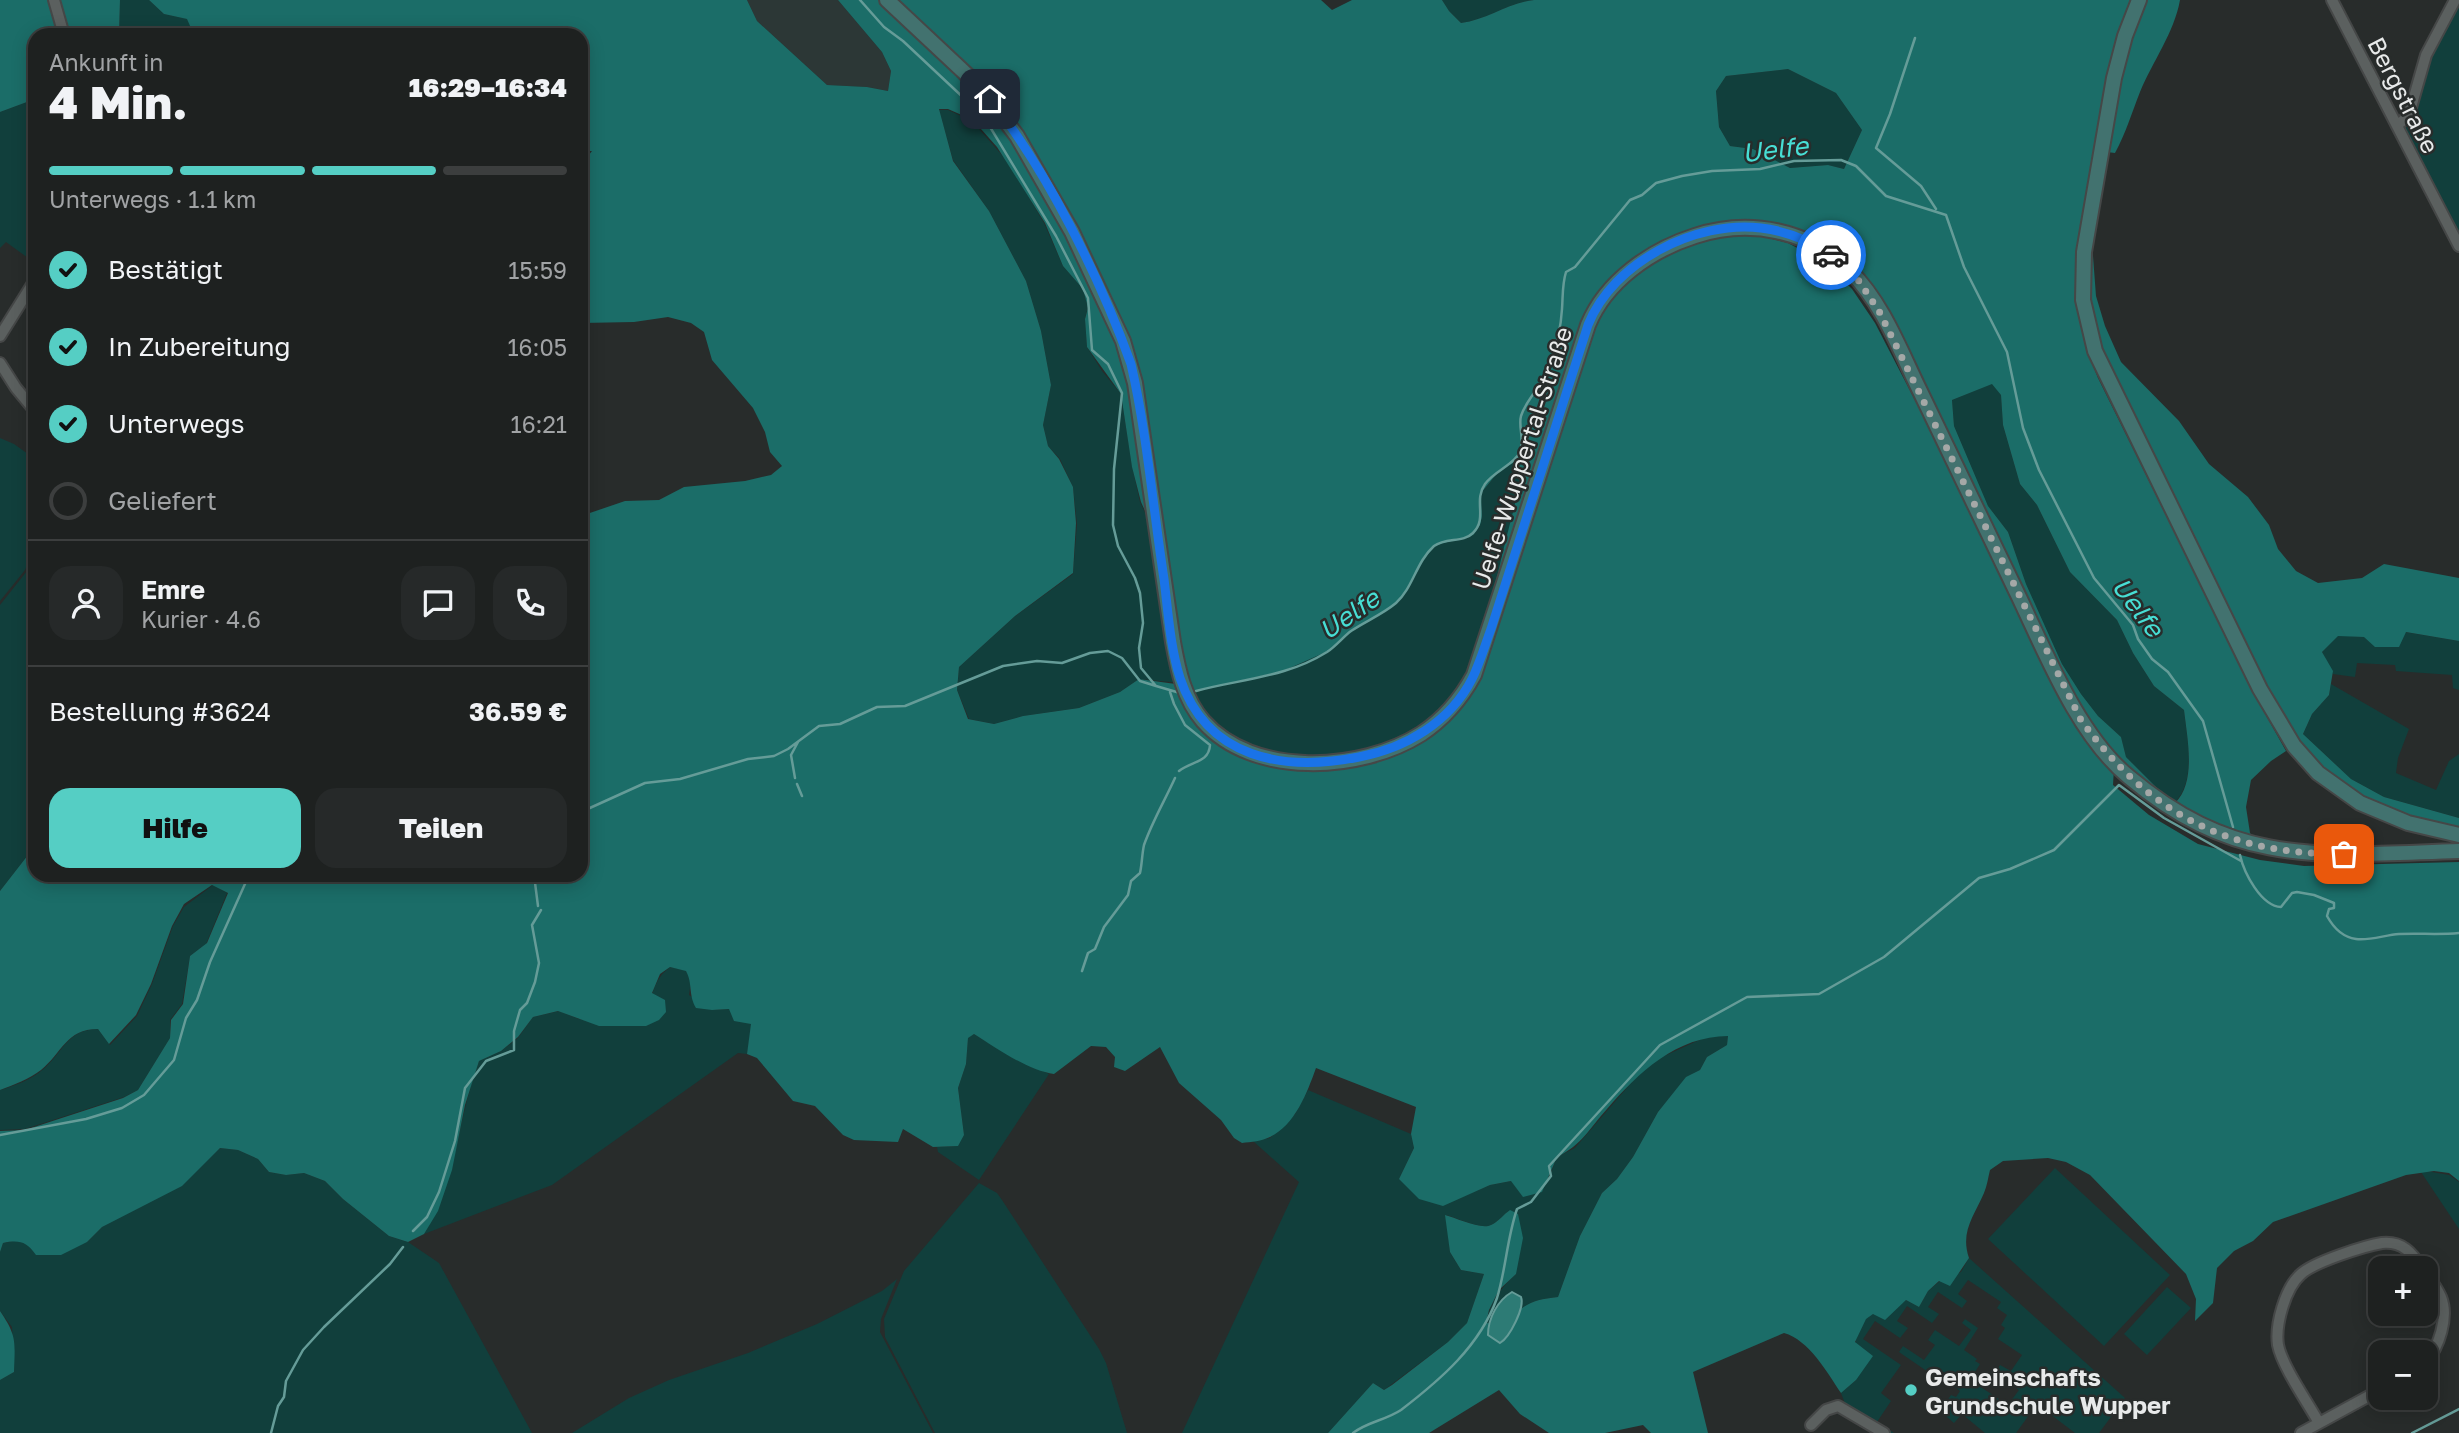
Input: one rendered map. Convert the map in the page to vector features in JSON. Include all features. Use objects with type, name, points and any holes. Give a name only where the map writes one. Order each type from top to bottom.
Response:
[{"type":"main road","name":"Uelfe-Wuppertal-Straße","points":[[887,0],[980,87],[1000,111],[1072,232],[1100,289],[1123,341],[1135,383],[1180,675],[1198,715],[1222,739],[1234,746],[1253,755],[1286,762],[1358,757],[1380,752],[1414,738],[1449,712],[1474,676],[1575,362],[1597,306],[1630,270],[1676,243],[1712,231],[1742,227],[1762,228],[1796,236],[1820,248],[1851,271],[1868,293],[1906,362],[2041,643],[2081,720],[2111,760],[2128,777],[2196,824],[2236,841],[2259,847],[2315,854],[2459,850]]},
{"type":"main road","points":[[2139,0],[2129,24],[2114,78],[2084,252],[2083,300],[2095,351],[2260,689],[2294,746],[2318,773],[2360,803],[2408,823],[2459,835]]},
{"type":"street","points":[[54,0],[62,28]]},
{"type":"street","name":"Bergstraße","points":[[2332,0],[2459,246]]},
{"type":"street","points":[[2397,125],[2410,111],[2426,55],[2455,0]]},
{"type":"street","points":[[0,336],[28,291]]},
{"type":"street","points":[[0,363],[28,403]]},
{"type":"street","points":[[2319,1423],[2278,1346],[2281,1317],[2288,1293],[2302,1273],[2368,1246],[2385,1242],[2398,1244],[2412,1256]]},
{"type":"street","points":[[2438,1292],[2443,1312],[2438,1340]]},
{"type":"street","points":[[2301,1433],[2368,1396]]},
{"type":"street","points":[[1811,1425],[1826,1410],[1838,1406],[1884,1433]]},
{"type":"shaded area","points":[[0,0],[120,0],[119,28],[28,28],[28,102],[0,112]]},
{"type":"shaded area","points":[[120,0],[149,0],[164,14],[188,19],[191,28],[119,28]]},
{"type":"shaded area","points":[[149,0],[747,0],[757,21],[827,85],[888,91],[891,71],[882,52],[838,0],[881,0],[938,56],[1033,166],[1071,233],[1116,331],[1128,363],[1134,390],[1151,513],[1146,513],[1141,502],[1132,467],[1121,394],[1087,347],[1085,319],[1088,308],[1083,289],[1063,266],[1045,223],[997,147],[973,120],[948,109],[939,109],[953,161],[989,211],[1026,281],[1041,331],[1051,385],[1043,425],[1048,446],[1059,459],[1073,487],[1076,523],[1073,573],[1015,616],[959,667],[957,690],[968,719],[994,724],[1023,716],[1079,708],[1120,692],[1139,679],[1183,685],[1173,642],[1135,383],[1123,341],[1072,232],[1017,136],[980,87],[887,0],[1321,0],[1332,10],[1352,0],[1442,0],[1461,23],[1534,0],[2133,0],[2107,76],[2075,272],[2077,310],[2087,351],[2098,378],[2258,701],[2286,751],[2251,780],[2246,807],[2250,833],[2260,847],[2215,832],[2172,810],[2133,782],[2101,748],[2058,678],[1900,349],[1872,298],[1850,271],[1816,246],[1797,237],[1757,228],[1715,230],[1661,250],[1631,269],[1606,294],[1596,309],[1588,325],[1474,675],[1461,695],[1446,712],[1429,727],[1390,748],[1368,755],[1322,762],[1269,760],[1252,755],[1228,740],[1256,754],[1272,758],[1331,758],[1355,755],[1399,742],[1438,718],[1454,701],[1467,681],[1486,628],[1522,474],[1513,463],[1499,471],[1481,493],[1482,516],[1473,535],[1436,545],[1423,560],[1395,604],[1350,632],[1328,651],[1283,671],[1196,691],[1192,701],[1203,717],[1226,739],[1203,723],[1227,746],[1257,761],[1306,770],[1339,767],[1390,754],[1435,729],[1462,700],[1486,656],[1576,364],[1598,307],[1612,289],[1649,259],[1699,239],[1727,234],[1757,235],[1788,243],[1835,272],[1852,289],[1875,323],[1949,466],[2034,646],[2083,731],[2114,768],[2113,785],[2149,815],[2198,844],[2260,860],[2304,866],[2459,862],[2459,1181],[2449,1173],[2434,1171],[2406,1175],[2273,1222],[2253,1241],[2234,1251],[2217,1268],[2213,1303],[2195,1321],[2196,1299],[2186,1274],[2090,1175],[2066,1162],[2048,1158],[2003,1161],[1990,1170],[1985,1190],[1967,1232],[1969,1258],[1950,1286],[1939,1281],[1928,1291],[1919,1307],[1906,1300],[1885,1320],[1873,1314],[1866,1319],[1855,1342],[1873,1356],[1856,1380],[1841,1393],[1809,1350],[1801,1342],[1784,1333],[1693,1372],[1708,1433],[1651,1433],[1643,1425],[1605,1433],[1549,1433],[1520,1414],[1499,1390],[1429,1433],[1328,1433],[1373,1383],[1384,1390],[1392,1385],[1448,1342],[1467,1323],[1484,1274],[1461,1270],[1450,1252],[1445,1215],[1487,1226],[1510,1210],[1518,1214],[1523,1238],[1516,1274],[1499,1290],[1486,1323],[1504,1324],[1528,1304],[1558,1297],[1580,1236],[1602,1193],[1617,1179],[1633,1157],[1658,1112],[1686,1077],[1700,1070],[1707,1057],[1727,1045],[1728,1036],[1692,1042],[1645,1070],[1579,1142],[1557,1157],[1542,1192],[1523,1197],[1511,1181],[1490,1185],[1443,1206],[1419,1199],[1399,1179],[1414,1148],[1411,1134],[1416,1107],[1316,1068],[1304,1098],[1286,1125],[1267,1138],[1242,1143],[1234,1138],[1221,1120],[1179,1083],[1160,1047],[1125,1071],[1114,1067],[1115,1057],[1106,1047],[1091,1046],[1054,1074],[1024,1064],[974,1034],[968,1038],[966,1064],[958,1088],[964,1135],[958,1146],[933,1147],[903,1129],[898,1142],[854,1140],[843,1135],[815,1106],[793,1101],[757,1058],[747,1054],[751,1024],[734,1021],[729,1009],[696,1008],[686,971],[670,967],[660,974],[652,993],[665,1000],[666,1012],[659,1020],[646,1026],[599,1026],[558,1011],[533,1017],[518,1037],[501,1051],[479,1061],[465,1105],[452,1170],[438,1211],[424,1234],[408,1242],[389,1236],[325,1181],[304,1173],[286,1175],[269,1172],[258,1159],[238,1150],[220,1148],[182,1186],[102,1227],[87,1242],[61,1255],[36,1255],[25,1244],[18,1242],[3,1243],[0,1252],[0,1131],[25,1130],[123,1098],[138,1090],[170,1038],[171,1020],[183,1004],[190,956],[207,943],[228,893],[212,885],[184,904],[172,926],[151,984],[136,1015],[109,1044],[98,1029],[79,1033],[71,1037],[41,1070],[0,1090],[0,891],[28,855],[28,882],[588,882],[588,514],[625,501],[659,500],[684,487],[745,481],[771,475],[782,466],[770,452],[765,432],[753,408],[712,360],[704,332],[691,323],[668,317],[634,322],[588,323],[588,156],[592,151],[588,151],[588,28],[191,28],[187,19],[164,14]],"holes":[[[1788,69],[1836,93],[1862,130],[1844,169],[1828,165],[1790,168],[1753,149],[1730,146],[1719,127],[1716,91],[1726,76]],[[1992,384],[2001,395],[2003,425],[2020,484],[2037,505],[2070,572],[2117,620],[2133,653],[2154,686],[2184,710],[2188,771],[2182,794],[2175,803],[2126,757],[2121,737],[2098,716],[2062,664],[2026,584],[2008,532],[1988,506],[1954,426],[1952,400]]]},
{"type":"shaded area","points":[[747,0],[838,0],[882,52],[891,71],[888,91],[827,85],[757,21]]},
{"type":"shaded area","points":[[1442,0],[1534,0],[1461,23]]},
{"type":"shaded area","points":[[2147,0],[2180,0],[2173,24],[2140,92],[2119,145],[2115,153],[2107,152],[2127,55]]},
{"type":"shaded area","points":[[2459,0],[2459,243],[2403,133],[2427,56]]},
{"type":"shaded area","points":[[1788,69],[1836,93],[1862,130],[1844,169],[1828,165],[1790,168],[1754,149],[1730,146],[1719,127],[1716,91],[1726,76]]},
{"type":"shaded area","points":[[28,102],[28,258],[6,242],[0,248],[0,112]]},
{"type":"shaded area","points":[[939,110],[948,110],[972,121],[1008,162],[1044,223],[1063,266],[1083,289],[1088,308],[1085,318],[1087,347],[1121,394],[1132,466],[1140,502],[1153,530],[1181,683],[1139,679],[1120,692],[1079,708],[1023,716],[994,724],[969,719],[957,690],[959,667],[1014,617],[1073,574],[1077,524],[1073,487],[1060,459],[1048,446],[1043,425],[1051,385],[1041,331],[1026,281],[989,211],[953,160]]},
{"type":"shaded area","points":[[2091,229],[2096,296],[2105,326],[2121,362],[2179,421],[2209,464],[2248,497],[2269,525],[2278,549],[2296,571],[2318,583],[2362,578],[2384,564],[2459,578],[2459,641],[2406,632],[2399,647],[2375,647],[2364,637],[2338,636],[2322,652],[2333,671],[2329,695],[2312,714],[2303,734],[2351,779],[2384,797],[2459,818],[2459,828],[2424,821],[2389,809],[2340,783],[2319,766],[2283,717],[2108,369],[2093,317],[2089,266]]},
{"type":"shaded area","points":[[1993,383],[2001,395],[2003,425],[2020,484],[2037,505],[2070,572],[2117,620],[2133,653],[2154,686],[2184,710],[2188,771],[2186,783],[2174,803],[2126,757],[2121,737],[2098,716],[2062,664],[2026,584],[2008,532],[1988,506],[1954,426],[1952,400]]},
{"type":"shaded area","points":[[0,438],[28,454],[28,563],[0,601]]},
{"type":"shaded area","points":[[1513,462],[1522,474],[1489,616],[1468,679],[1440,717],[1371,753],[1287,761],[1223,738],[1192,701],[1196,691],[1328,651],[1350,632],[1395,604],[1423,560],[1436,545],[1463,539],[1482,516],[1481,493],[1499,471]]},
{"type":"shaded area","points":[[28,569],[28,855],[0,891],[0,605]]},
{"type":"shaded area","points":[[2405,632],[2459,641],[2459,690],[2453,688],[2452,675],[2396,671],[2395,665],[2357,663],[2355,677],[2333,674],[2322,652],[2338,635],[2364,637]]},
{"type":"shaded area","points":[[2331,684],[2409,729],[2398,758],[2396,773],[2436,790],[2449,761],[2459,754],[2459,818],[2384,797],[2351,779],[2303,734],[2312,714],[2329,695]]},
{"type":"shaded area","points":[[213,885],[227,893],[206,944],[190,956],[182,1004],[170,1020],[170,1038],[138,1090],[25,1129],[0,1130],[0,1090],[37,1074],[79,1033],[98,1029],[110,1045],[137,1016],[173,926],[184,907]]},
{"type":"shaded area","points":[[670,967],[686,970],[691,980],[689,995],[712,1010],[729,1009],[752,1024],[747,1054],[738,1053],[552,1185],[424,1234],[435,1213],[450,1170],[479,1061],[501,1051],[518,1038],[533,1017],[559,1011],[579,1019],[646,1026],[655,986]]},
{"type":"shaded area","points":[[974,1034],[1049,1074],[979,1180],[938,1152],[937,1147],[957,1146],[964,1135],[958,1088],[966,1064],[968,1037]]},
{"type":"shaded area","points":[[1708,1036],[1728,1036],[1727,1045],[1707,1057],[1700,1070],[1686,1078],[1658,1112],[1633,1157],[1617,1179],[1602,1193],[1580,1236],[1558,1297],[1528,1304],[1504,1324],[1486,1323],[1497,1296],[1516,1274],[1510,1210],[1487,1226],[1446,1215],[1450,1252],[1461,1270],[1484,1274],[1467,1323],[1448,1342],[1384,1390],[1373,1383],[1328,1433],[1182,1433],[1299,1182],[1253,1141],[1270,1138],[1295,1114],[1308,1090],[1411,1134],[1414,1148],[1399,1179],[1457,1199],[1490,1185],[1511,1181],[1548,1180],[1557,1157],[1575,1148],[1638,1075],[1660,1058]]},
{"type":"shaded area","points":[[220,1148],[238,1150],[258,1159],[269,1172],[286,1175],[304,1173],[325,1181],[389,1236],[408,1242],[439,1263],[532,1433],[0,1433],[0,1380],[14,1372],[12,1327],[0,1311],[0,1252],[3,1243],[19,1240],[29,1246],[87,1242],[102,1227],[209,1158]]},
{"type":"shaded area","points":[[2055,1168],[2170,1275],[2104,1346],[1988,1239]]},
{"type":"shaded area","points":[[2421,1172],[2449,1175],[2459,1182],[2459,1229]]},
{"type":"shaded area","points":[[979,1183],[997,1193],[1099,1349],[1106,1363],[1127,1433],[935,1433],[885,1337],[884,1319],[904,1271]]},
{"type":"shaded area","points":[[1969,1258],[2125,1398],[2099,1433],[2075,1433],[2037,1404],[2016,1433],[1985,1433],[1962,1414],[1954,1423],[1940,1411],[1951,1395],[1956,1397],[1960,1391],[1951,1384],[1954,1379],[1939,1369],[1934,1376],[1899,1352],[1903,1346],[1924,1360],[1935,1345],[1928,1340],[1935,1330],[1959,1346],[1971,1330],[1962,1323],[1965,1319],[1978,1328],[1964,1350],[1980,1364],[1970,1380],[2008,1405],[2019,1390],[1995,1373],[2000,1365],[2011,1371],[2022,1355],[1998,1339],[2005,1328],[2001,1325],[2007,1315],[1997,1308],[2001,1302],[1968,1280],[1958,1294],[1967,1301],[1962,1308],[1938,1292],[1928,1307],[1939,1314],[1932,1323],[1907,1306],[1897,1321],[1908,1328],[1900,1338],[1875,1321],[1863,1339],[1901,1365],[1881,1393],[1891,1401],[1877,1422],[1894,1433],[1884,1433],[1847,1409],[1841,1393],[1856,1380],[1856,1342],[1861,1324],[1875,1313],[1895,1307],[1906,1300],[1919,1307],[1928,1291],[1940,1281],[1961,1272]]},
{"type":"shaded area","points":[[897,1279],[881,1319],[880,1332],[933,1433],[572,1433],[629,1398],[817,1324],[882,1291]]},
{"type":"shaded area","points":[[2167,1287],[2191,1308],[2147,1355],[2124,1334]]},
{"type":"shaded area","points":[[1512,1292],[1521,1297],[1521,1308],[1512,1328],[1500,1343],[1488,1335],[1490,1322],[1498,1305]]},
{"type":"shaded area","points":[[0,1311],[10,1327],[15,1353],[14,1372],[0,1380]]},
{"type":"waterway","name":"Uelfe","points":[[860,0],[884,27],[903,41],[984,117],[1056,236],[1088,298],[1092,350],[1108,364],[1122,393],[1114,469],[1113,525],[1118,546],[1140,593],[1143,623],[1139,648],[1141,668],[1156,686],[1180,693]]},
{"type":"waterway","points":[[1915,38],[1876,148],[1921,186],[1936,209]]},
{"type":"waterway","name":"Uelfe","points":[[1196,691],[1284,671],[1322,655],[1351,631],[1396,603],[1434,546],[1473,533],[1480,521],[1480,497],[1485,484],[1520,452],[1521,416],[1547,373],[1556,345],[1566,272],[1575,267],[1630,200],[1642,195],[1656,183],[1682,176],[1712,171],[1760,169],[1794,161],[1841,160],[1856,166],[1886,196],[1946,215],[1964,267],[2007,352],[2023,428],[2039,470],[2094,578],[2133,625],[2138,639],[2152,659],[2168,672],[2203,721],[2233,827]]},
{"type":"waterway","points":[[588,809],[645,783],[680,779],[748,759],[774,756],[819,726],[840,724],[877,707],[905,706],[1003,666],[1037,661],[1062,663],[1090,653],[1108,651],[1122,658],[1140,681],[1156,686]]},
{"type":"waterway","points":[[1170,692],[1185,725],[1210,745],[1203,758],[1179,771]]},
{"type":"waterway","points":[[795,778],[791,755],[798,742]]},
{"type":"waterway","points":[[1082,971],[1088,953],[1095,949],[1104,927],[1128,895],[1131,881],[1140,873],[1144,845],[1175,778]]},
{"type":"waterway","points":[[797,784],[802,796]]},
{"type":"waterway","points":[[1353,1433],[1401,1410],[1430,1387],[1469,1347],[1490,1315],[1497,1298],[1517,1209],[1531,1202],[1551,1176],[1549,1166],[1660,1045],[1747,997],[1819,994],[1884,957],[1979,878],[2010,869],[2054,850],[2119,785],[2164,818],[2241,861]]},
{"type":"waterway","name":"Uelfe","points":[[2240,855],[2249,879],[2267,901],[2281,907],[2292,893],[2297,892],[2334,903],[2334,908],[2329,909],[2327,916],[2338,931],[2351,938],[2459,933]]},
{"type":"waterway","points":[[0,1135],[86,1119],[122,1108],[144,1095],[174,1060],[186,1018],[197,1000],[210,962],[246,882]]},
{"type":"waterway","points":[[535,882],[538,906]]},
{"type":"waterway","points":[[413,1231],[427,1217],[439,1192],[455,1141],[465,1088],[486,1061],[514,1050],[514,1031],[520,1010],[527,1003],[539,963],[532,925],[541,910]]},
{"type":"waterway","points":[[271,1433],[278,1406],[284,1397],[286,1381],[303,1350],[390,1264],[403,1247]]},
{"type":"waterway","points":[[2412,1433],[2459,1409]]},
{"type":"way so far","points":[[1831,255],[1851,271],[1879,311],[2041,643],[2081,720],[2111,760],[2128,777],[2179,814],[2236,841],[2281,851],[2344,854]]},
{"type":"place","name":"Gemeinschafts Grundschule Wupper","points":[[1911,1390]]},
{"type":"route","points":[[990,99],[1017,136],[1072,232],[1100,289],[1131,364],[1173,642],[1185,690],[1198,715],[1222,739],[1253,755],[1271,760],[1300,763],[1380,752],[1423,733],[1456,704],[1474,676],[1491,629],[1588,325],[1597,306],[1618,281],[1650,256],[1676,243],[1699,234],[1735,228],[1752,227],[1783,232],[1808,241],[1831,255]]}]
